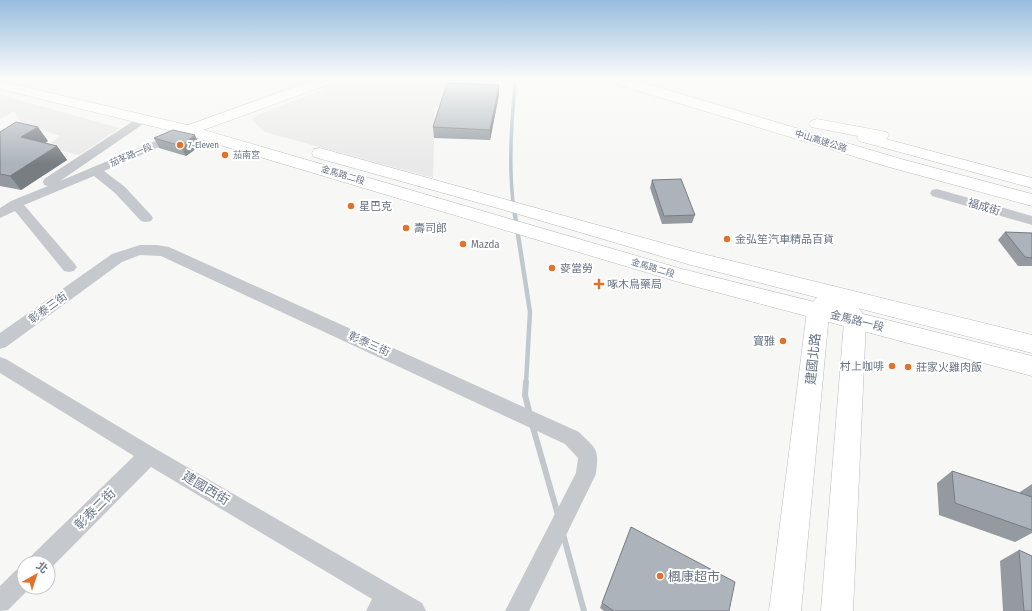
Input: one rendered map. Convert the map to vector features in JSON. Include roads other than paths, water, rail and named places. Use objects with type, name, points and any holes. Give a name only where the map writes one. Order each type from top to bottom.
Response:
[{"type":"main road","name":"金馬路二段","points":[[95,107],[189,130],[517,227],[687,267]]},
{"type":"main road","name":"金馬路二段","points":[[145,107],[514,207],[687,267]]},
{"type":"main road","name":"茄苳路一段","points":[[189,130],[254,107]]},
{"type":"main road","name":"中山高速公路","points":[[707,107],[895,162],[1032,200]]},
{"type":"main road","points":[[757,107],[772,111]]},
{"type":"main road","name":"中山高速公路","points":[[1032,171],[887,136],[810,122],[1032,183]]},
{"type":"main road","points":[[895,162],[1032,210]]},
{"type":"main road","name":"金馬路一段","points":[[687,267],[825,303],[1032,344]]},
{"type":"main road","points":[[825,303],[855,320],[837,611]]},
{"type":"main road","name":"建國北路","points":[[785,611],[825,303]]},
{"type":"main road","name":"金馬路一段","points":[[855,320],[1032,366]]},
{"type":"street","points":[[16,204],[145,118]]},
{"type":"street","name":"茄苳路一段","points":[[0,214],[16,204],[189,130]]},
{"type":"street","points":[[95,170],[120,190],[146,218]]},
{"type":"street","name":"福成街","points":[[937,194],[1032,221]]},
{"type":"street","points":[[0,200],[16,204],[70,267]]},
{"type":"street","name":"彰泰三街","points":[[0,342],[117,258],[132,251],[150,248],[164,251],[572,438],[588,455],[586,474],[517,611]]},
{"type":"street","name":"建國西街","points":[[0,364],[150,455],[383,603],[414,611]]},
{"type":"street","name":"彰泰二街","points":[[48,555],[150,455]]},
{"type":"street","points":[[0,602],[16,586]]},
{"type":"waterway","points":[[513,107],[511,177],[514,210]]},
{"type":"waterway","points":[[514,209],[530,312],[526,383]]},
{"type":"waterway","points":[[526,382],[525,395],[530,415]]},
{"type":"waterway","points":[[532,424],[558,515]]},
{"type":"waterway","points":[[563,534],[584,611]]},
{"type":"place","name":"7-Eleven","points":[[180,145]]},
{"type":"place","name":"茄南宮","points":[[225,155]]},
{"type":"place","name":"星巴克","points":[[351,206]]},
{"type":"place","name":"壽司郎","points":[[406,228]]},
{"type":"place","name":"金弘笙汽車精品百貨","points":[[727,239]]},
{"type":"place","name":"Mazda","points":[[463,244]]},
{"type":"place","name":"麥當勞","points":[[552,268]]},
{"type":"place","name":"啄木鳥藥局","points":[[599,284]]},
{"type":"place","name":"寶雅","points":[[783,341]]},
{"type":"place","name":"村上咖啡","points":[[892,366]]},
{"type":"place","name":"莊家火雞肉飯","points":[[908,367]]},
{"type":"place","name":"楓康超市","points":[[660,576]]}]
